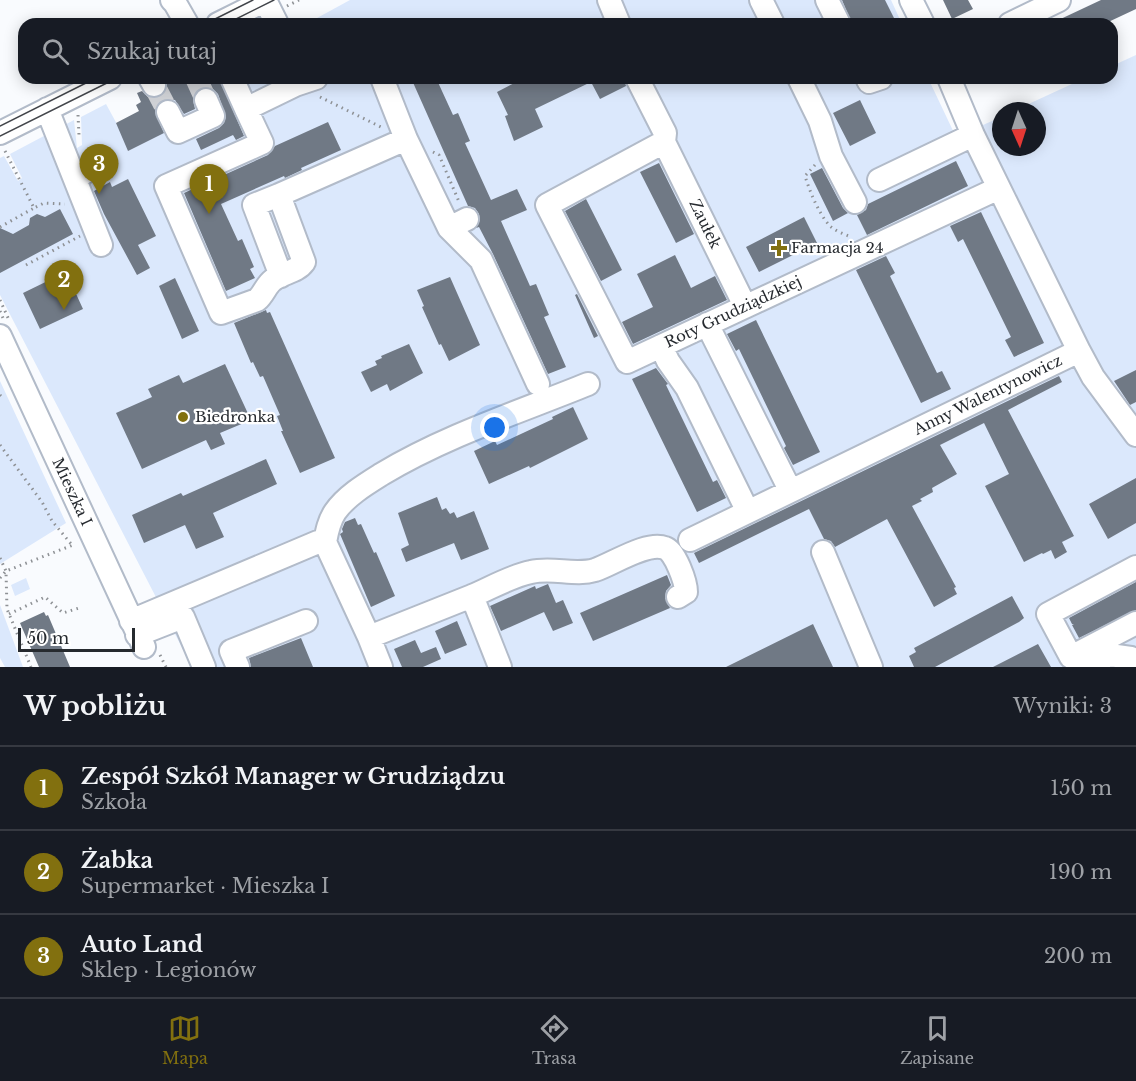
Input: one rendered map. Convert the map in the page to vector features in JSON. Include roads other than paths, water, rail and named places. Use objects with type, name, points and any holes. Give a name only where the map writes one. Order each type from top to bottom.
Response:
[{"type":"street","points":[[172,0],[184,18]]},
{"type":"street","points":[[230,18],[266,0],[274,18]]},
{"type":"street","points":[[609,0],[616,18]]},
{"type":"street","points":[[761,0],[770,18]]},
{"type":"street","points":[[827,0],[836,18]]},
{"type":"street","points":[[911,0],[920,18]]},
{"type":"street","points":[[1022,18],[1059,0]]},
{"type":"street","points":[[2,141],[47,110],[98,84]]},
{"type":"street","points":[[235,84],[262,143],[166,186],[221,314],[257,300],[272,280],[300,267],[303,262],[279,195],[406,139]]},
{"type":"street","points":[[246,109],[298,84]]},
{"type":"street","points":[[384,84],[406,139],[481,260],[538,384]]},
{"type":"street","name":"Zaułek","points":[[640,84],[665,133],[664,142],[745,306]]},
{"type":"street","points":[[802,84],[820,121],[831,156],[855,202]]},
{"type":"street","name":"Anny Walentynowicz","points":[[690,540],[747,510],[1079,351],[973,135],[952,84]]},
{"type":"street","points":[[168,112],[178,132],[213,116],[206,100]]},
{"type":"street","points":[[47,110],[85,173],[85,205],[98,237]]},
{"type":"street","points":[[879,180],[973,135]]},
{"type":"street","name":"Roty Grudziądzkiej","points":[[664,142],[547,205],[627,362],[999,188]]},
{"type":"street","points":[[707,324],[790,490]]},
{"type":"street","name":"Mieszka I","points":[[0,336],[137,634]]},
{"type":"street","points":[[661,346],[668,361],[687,388],[747,510]]},
{"type":"street","points":[[1079,351],[1093,377],[1136,435]]},
{"type":"street","points":[[381,667],[325,542],[329,523],[335,511],[367,484],[405,460],[588,384]]},
{"type":"street","points":[[137,634],[318,542],[325,542]]},
{"type":"street","points":[[369,637],[531,572],[595,570],[616,559],[648,548],[662,546],[669,550],[686,584],[686,592],[678,597]]},
{"type":"street","points":[[823,552],[871,667]]},
{"type":"street","points":[[1136,567],[1048,614],[1071,657],[1136,623]]},
{"type":"street","points":[[472,596],[500,667]]},
{"type":"street","points":[[137,634],[183,617],[204,667]]},
{"type":"street","points":[[238,667],[231,651],[306,621]]},
{"type":"street","points":[[1086,667],[1109,655],[1131,657],[1136,667]]},
{"type":"tunnel","points":[[199,84],[206,100]]},
{"type":"tunnel","points":[[154,85],[168,112]]},
{"type":"tram line","points":[[217,18],[253,0]]},
{"type":"tram line","points":[[238,18],[274,0]]},
{"type":"tram line","points":[[0,126],[84,84]]},
{"type":"tram line","points":[[0,136],[105,84]]},
{"type":"place","name":"Auto Land","points":[[99,194]]},
{"type":"place","name":"Zespół Szkół Manager w Grudziądzu","points":[[209,214]]},
{"type":"place","name":"Farmacja 24","points":[[779,248]]},
{"type":"place","name":"Żabka","points":[[64,310]]},
{"type":"place","name":"Biedronka","points":[[183,417]]}]
